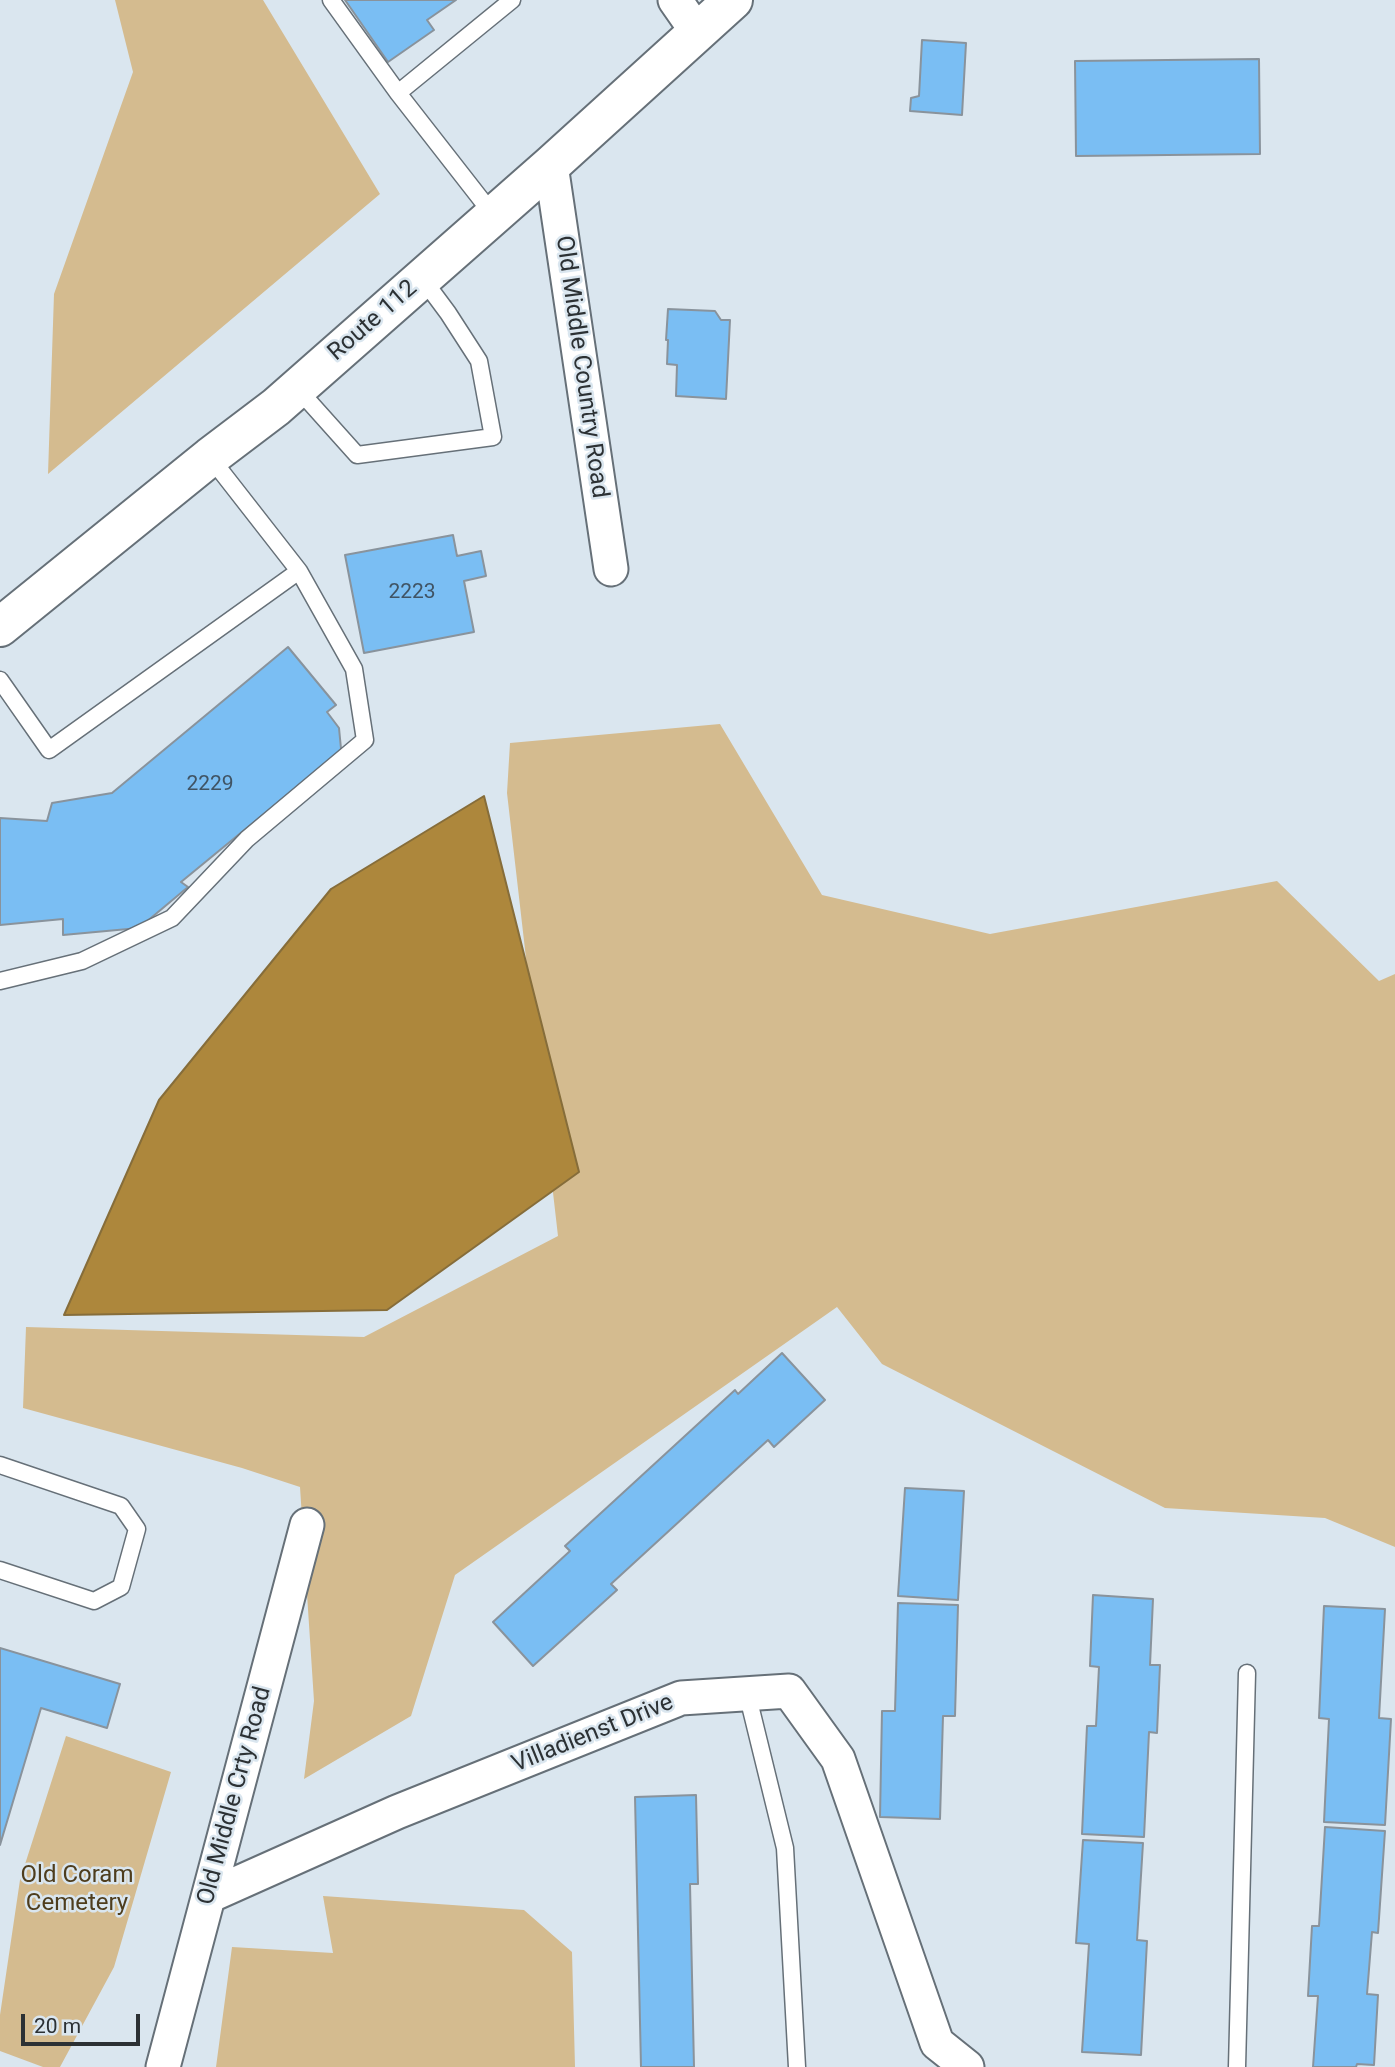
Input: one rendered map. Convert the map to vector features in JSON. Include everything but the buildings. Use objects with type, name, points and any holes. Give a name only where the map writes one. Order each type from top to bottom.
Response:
[{"type":"main road","name":"Route 112","points":[[0,626],[276,407],[494,216],[733,0]]},
{"type":"street","points":[[675,0],[698,33]]},
{"type":"street","name":"Old Middle Country Road","points":[[551,165],[611,569]]},
{"type":"street","name":"Old Middle Crty Road","points":[[163,2067],[307,1525]]},
{"type":"street","name":"Villadienst Drive","points":[[209,1896],[397,1812],[681,1698],[789,1691],[838,1759],[937,2043],[967,2067]]},
{"type":"lane","points":[[331,0],[398,93],[494,216]]},
{"type":"lane","points":[[398,93],[512,0]]},
{"type":"lane","points":[[297,388],[357,455],[493,437],[480,361],[422,278]]},
{"type":"lane","points":[[0,981],[82,961],[172,918],[247,839],[365,740],[354,669],[299,570],[211,457]]},
{"type":"lane","points":[[0,680],[49,750],[299,570]]},
{"type":"lane","points":[[0,1465],[121,1506],[138,1529],[121,1587],[94,1601],[0,1570]]},
{"type":"lane","points":[[1237,2067],[1247,1673]]},
{"type":"lane","points":[[747,1693],[785,1849],[797,2067]]},
{"type":"green space","points":[[115,0],[263,0],[380,194],[48,474],[54,294],[133,72]]},
{"type":"green space","points":[[720,724],[822,895],[990,934],[1277,881],[1379,981],[1395,974],[1395,1547],[1325,1518],[1165,1508],[882,1364],[837,1307],[455,1575],[411,1716],[304,1779],[314,1701],[300,1487],[242,1468],[23,1408],[26,1327],[364,1337],[558,1236],[507,793],[510,743]]},
{"type":"green space","name":"Old Coram Cemetery","points":[[66,1736],[171,1772],[114,1967],[60,2067],[43,2067],[0,2051],[0,2015],[20,1880]]},
{"type":"green space","points":[[323,1896],[524,1910],[572,1952],[575,2067],[216,2067],[232,1947],[333,1953]]},
{"type":"shaded area","points":[[484,796],[579,1172],[387,1310],[64,1315],[159,1100],[331,889]]}]
